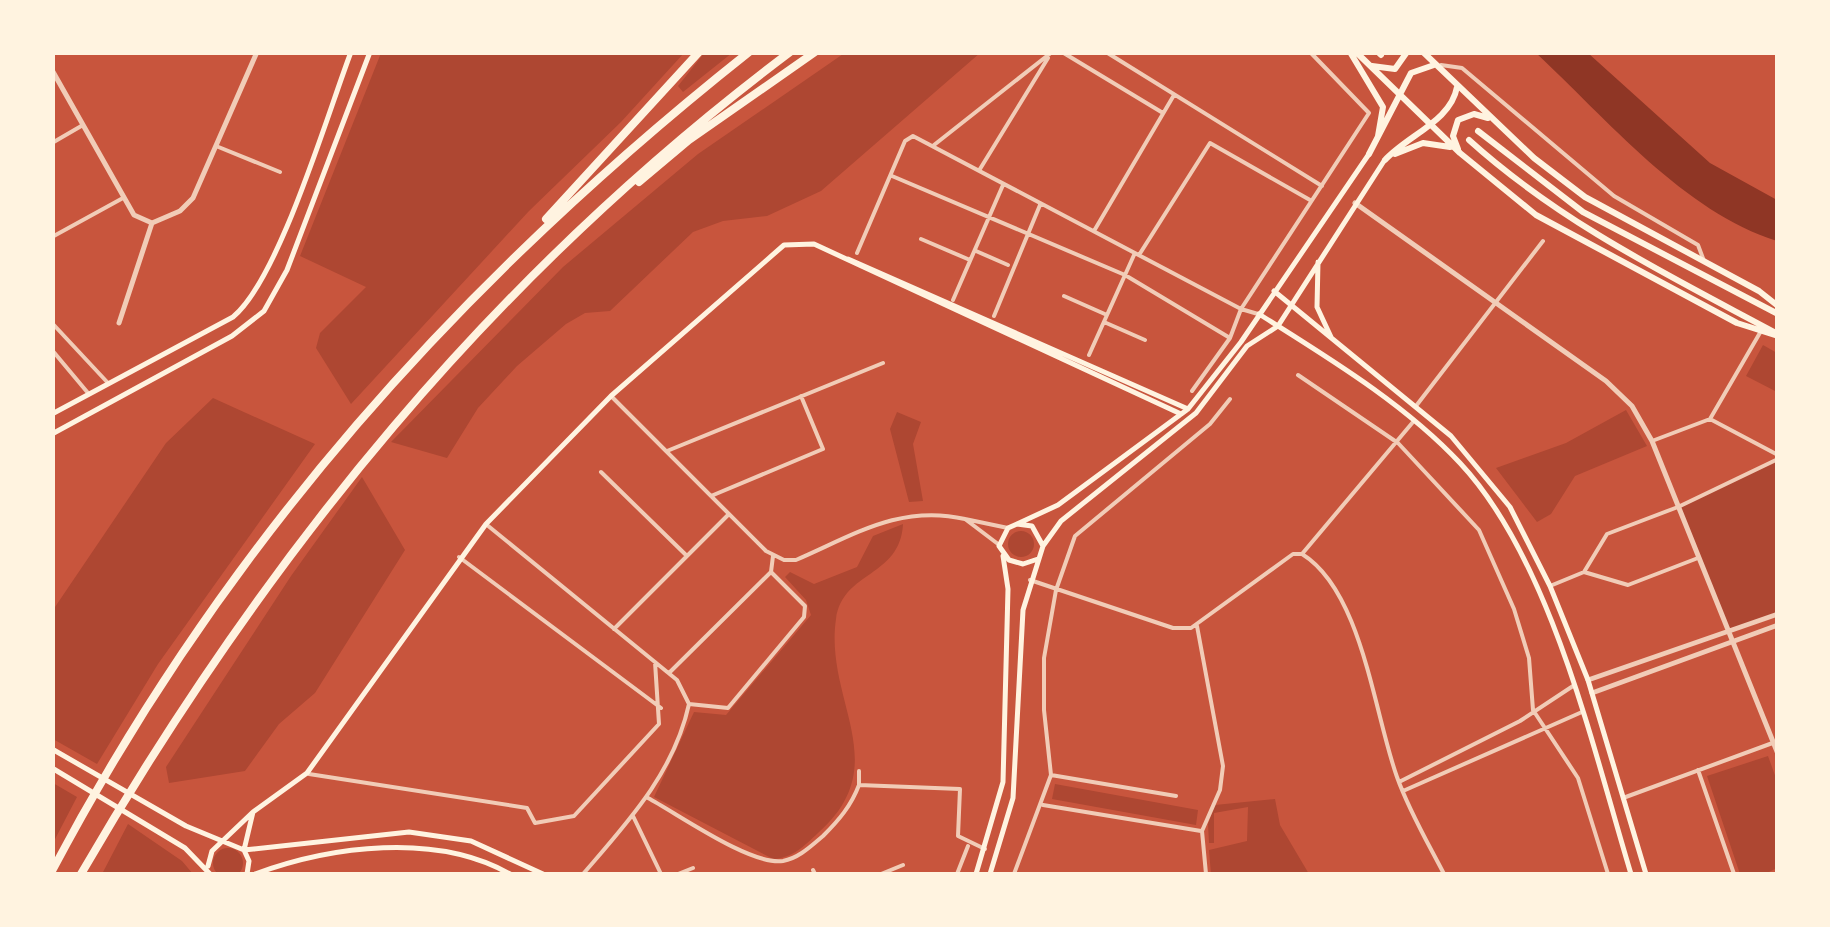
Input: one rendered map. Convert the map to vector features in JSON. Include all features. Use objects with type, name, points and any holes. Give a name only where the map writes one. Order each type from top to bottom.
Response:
[{"type":"highway","points":[[52,871],[176,665],[253,552],[332,450],[698,52]]},
{"type":"highway","points":[[517,250],[669,116],[749,52]]},
{"type":"highway","points":[[81,874],[204,672],[387,430],[564,246],[694,125],[790,52]]},
{"type":"highway","points":[[564,246],[689,140],[816,52]]},
{"type":"highway","points":[[1353,52],[1457,150],[1566,234],[1737,323],[1778,335]]},
{"type":"highway","points":[[1353,52],[1383,106],[1380,129],[1369,154]]},
{"type":"highway","points":[[1366,63],[1389,71],[1400,66],[1407,52]]},
{"type":"highway","points":[[1423,52],[1493,121],[1585,197],[1760,290],[1778,306]]},
{"type":"highway","points":[[1369,154],[1411,72],[1435,64]]},
{"type":"highway","points":[[1385,160],[1427,123],[1448,111],[1457,86]]},
{"type":"highway","points":[[1457,150],[1453,136],[1458,120],[1474,114],[1493,121]]},
{"type":"highway","points":[[1478,130],[1583,212],[1778,314]]},
{"type":"highway","points":[[1469,140],[1512,178],[1577,224],[1778,335]]},
{"type":"highway","points":[[1385,160],[1423,143],[1457,150]]},
{"type":"main road","points":[[52,414],[233,317],[250,302],[276,250],[351,52]]},
{"type":"main road","points":[[52,434],[232,336],[264,311],[287,270],[370,52]]},
{"type":"main road","points":[[976,874],[986,849],[1004,763],[1008,589],[1001,549],[1008,528],[1058,505],[1188,409],[1369,154]]},
{"type":"main road","points":[[990,874],[1015,783],[1023,610],[1043,546],[1061,521],[1196,414],[1247,346],[1278,326],[1318,258],[1385,160]]},
{"type":"main road","points":[[209,873],[212,851],[254,812],[307,773],[459,556],[486,524],[611,396],[784,245],[808,242],[1181,414]]},
{"type":"main road","points":[[845,258],[856,259],[1188,409]]},
{"type":"main road","points":[[1318,258],[1317,308],[1332,340]]},
{"type":"main road","points":[[1274,291],[1416,406],[1482,468],[1523,528],[1588,680],[1646,874]]},
{"type":"main road","points":[[1259,314],[1414,422],[1460,462],[1500,516],[1536,592],[1573,686],[1631,874]]},
{"type":"main road","points":[[1017,524],[1038,531],[1043,546]]},
{"type":"main road","points":[[1001,549],[1016,564],[1038,559]]},
{"type":"main road","points":[[1573,686],[1588,680]]},
{"type":"main road","points":[[1582,712],[1596,706]]},
{"type":"main road","points":[[52,749],[148,806],[223,844],[244,850],[408,832],[471,841],[543,874]]},
{"type":"main road","points":[[52,768],[185,848],[209,873]]},
{"type":"main road","points":[[247,874],[249,861],[244,850],[254,812]]},
{"type":"main road","points":[[255,874],[347,853],[408,848],[466,857],[510,874]]},
{"type":"street","points":[[52,70],[137,219],[152,223],[188,204],[257,52]]},
{"type":"street","points":[[1062,52],[1163,113]]},
{"type":"street","points":[[1106,52],[1322,186]]},
{"type":"street","points":[[1192,391],[1230,338],[1242,309],[1369,113],[1310,52]]},
{"type":"street","points":[[933,146],[1051,53]]},
{"type":"street","points":[[979,170],[1051,53]]},
{"type":"street","points":[[1435,64],[1466,71],[1614,196],[1698,245],[1704,261]]},
{"type":"street","points":[[1457,86],[1466,71]]},
{"type":"street","points":[[1094,232],[1174,95]]},
{"type":"street","points":[[52,142],[83,125]]},
{"type":"street","points":[[857,253],[908,138],[933,146],[1242,309],[1259,314]]},
{"type":"street","points":[[1089,355],[1137,254],[1210,143],[1312,201]]},
{"type":"street","points":[[216,146],[280,172]]},
{"type":"street","points":[[890,176],[1125,276],[1230,338]]},
{"type":"street","points":[[954,300],[1003,183]]},
{"type":"street","points":[[52,237],[124,198]]},
{"type":"street","points":[[994,316],[1041,203]]},
{"type":"street","points":[[1355,203],[1618,391],[1652,441],[1778,754]]},
{"type":"street","points":[[119,323],[152,223]]},
{"type":"street","points":[[921,239],[970,260]]},
{"type":"street","points":[[1416,406],[1543,241]]},
{"type":"street","points":[[974,250],[1008,265]]},
{"type":"street","points":[[1064,296],[1107,315]]},
{"type":"street","points":[[1104,322],[1145,340]]},
{"type":"street","points":[[52,323],[108,383]]},
{"type":"street","points":[[1652,441],[1710,419],[1761,331]]},
{"type":"street","points":[[52,350],[89,394]]},
{"type":"street","points":[[667,452],[884,363]]},
{"type":"street","points":[[1298,375],[1398,443],[1479,530],[1514,608],[1528,658],[1532,710],[1578,778],[1608,874]]},
{"type":"street","points":[[611,396],[773,556],[796,560],[907,514],[965,519],[1008,528]]},
{"type":"street","points":[[711,496],[823,450],[801,396]]},
{"type":"street","points":[[1014,874],[1043,805],[1051,775],[1044,658],[1056,590],[1075,536],[1210,424],[1230,398]]},
{"type":"street","points":[[1710,419],[1778,457]]},
{"type":"street","points":[[1302,554],[1414,422]]},
{"type":"street","points":[[1550,586],[1584,572],[1607,534],[1678,508],[1778,457]]},
{"type":"street","points":[[601,472],[686,556]]},
{"type":"street","points":[[614,629],[729,514]]},
{"type":"street","points":[[965,519],[1001,549]]},
{"type":"street","points":[[486,524],[677,680],[688,704],[679,736],[648,798],[583,874]]},
{"type":"street","points":[[1030,580],[1173,628],[1196,624],[1293,554],[1302,554],[1317,566],[1347,610],[1399,782],[1444,874]]},
{"type":"street","points":[[459,556],[661,708]]},
{"type":"street","points":[[668,673],[771,572],[773,556]]},
{"type":"street","points":[[1584,572],[1628,585],[1698,558]]},
{"type":"street","points":[[688,704],[728,708],[804,618],[804,606],[771,572]]},
{"type":"street","points":[[1588,680],[1778,614]]},
{"type":"street","points":[[1196,624],[1223,774],[1202,831],[1206,874]]},
{"type":"street","points":[[1592,693],[1778,625]]},
{"type":"street","points":[[307,773],[527,808],[538,823],[574,816],[660,724],[656,662]]},
{"type":"street","points":[[1399,782],[1520,721],[1573,686]]},
{"type":"street","points":[[1403,791],[1582,712]]},
{"type":"street","points":[[1624,798],[1775,742]]},
{"type":"street","points":[[1698,770],[1734,874]]},
{"type":"street","points":[[648,798],[755,856],[780,861],[804,852],[844,815],[859,785],[859,771]]},
{"type":"street","points":[[1051,775],[1176,796]]},
{"type":"street","points":[[859,785],[960,790],[958,836],[969,845],[986,849]]},
{"type":"street","points":[[1043,805],[1202,831]]},
{"type":"street","points":[[633,816],[661,874]]},
{"type":"street","points":[[957,874],[969,845]]},
{"type":"street","points":[[881,874],[904,865]]},
{"type":"street","points":[[678,874],[694,868]]},
{"type":"shaded area","points":[[705,52],[732,53],[683,92],[678,86]]},
{"type":"shaded area","points":[[846,52],[980,53],[821,191],[767,216],[723,221],[693,232],[610,311],[585,313],[566,324],[517,366],[478,408],[447,458],[391,442],[563,267],[698,154]]},
{"type":"shaded area","points":[[381,53],[684,53],[621,122],[529,211],[351,404],[316,348],[320,333],[366,287],[300,256]]},
{"type":"shaded area","points":[[1536,53],[1588,53],[1710,163],[1777,200],[1777,241],[1710,209],[1679,186]]},
{"type":"shaded area","points":[[1763,345],[1777,353],[1777,392],[1746,376]]},
{"type":"shaded area","points":[[213,398],[315,444],[158,664],[97,764],[53,739],[53,610],[166,443]]},
{"type":"shaded area","points":[[1626,410],[1647,446],[1575,476],[1551,514],[1537,522],[1496,468],[1566,443]]},
{"type":"shaded area","points":[[897,412],[921,422],[913,444],[923,501],[909,502],[890,429]]},
{"type":"shaded area","points":[[1777,459],[1777,617],[1727,629],[1678,508]]},
{"type":"shaded area","points":[[362,477],[405,550],[315,693],[279,724],[245,771],[169,783],[166,767],[291,576]]},
{"type":"shaded area","points":[[903,524],[900,542],[892,555],[849,591],[836,619],[835,649],[855,757],[852,782],[841,807],[818,833],[792,854],[773,859],[654,797],[694,712],[726,715],[811,615],[806,600],[785,577],[790,572],[814,584],[857,567],[873,536]]},
{"type":"shaded area","points":[[1021,531],[1030,535],[1034,544],[1030,553],[1021,557],[1012,553],[1008,544],[1012,535]]},
{"type":"shaded area","points":[[1768,756],[1777,781],[1777,868],[1765,874],[1740,874],[1707,776]]},
{"type":"shaded area","points":[[53,783],[77,797],[53,843]]},
{"type":"shaded area","points":[[1055,784],[1198,810],[1196,825],[1052,799]]},
{"type":"shaded area","points":[[1275,799],[1280,825],[1309,874],[1211,874],[1209,850],[1247,841],[1248,807],[1214,813],[1214,843],[1209,843],[1208,824],[1215,805]]},
{"type":"shaded area","points":[[128,824],[182,861],[193,874],[102,874]]},
{"type":"shaded area","points":[[228,848],[238,853],[243,863],[238,873],[228,878],[218,873],[213,863],[218,853]]}]
